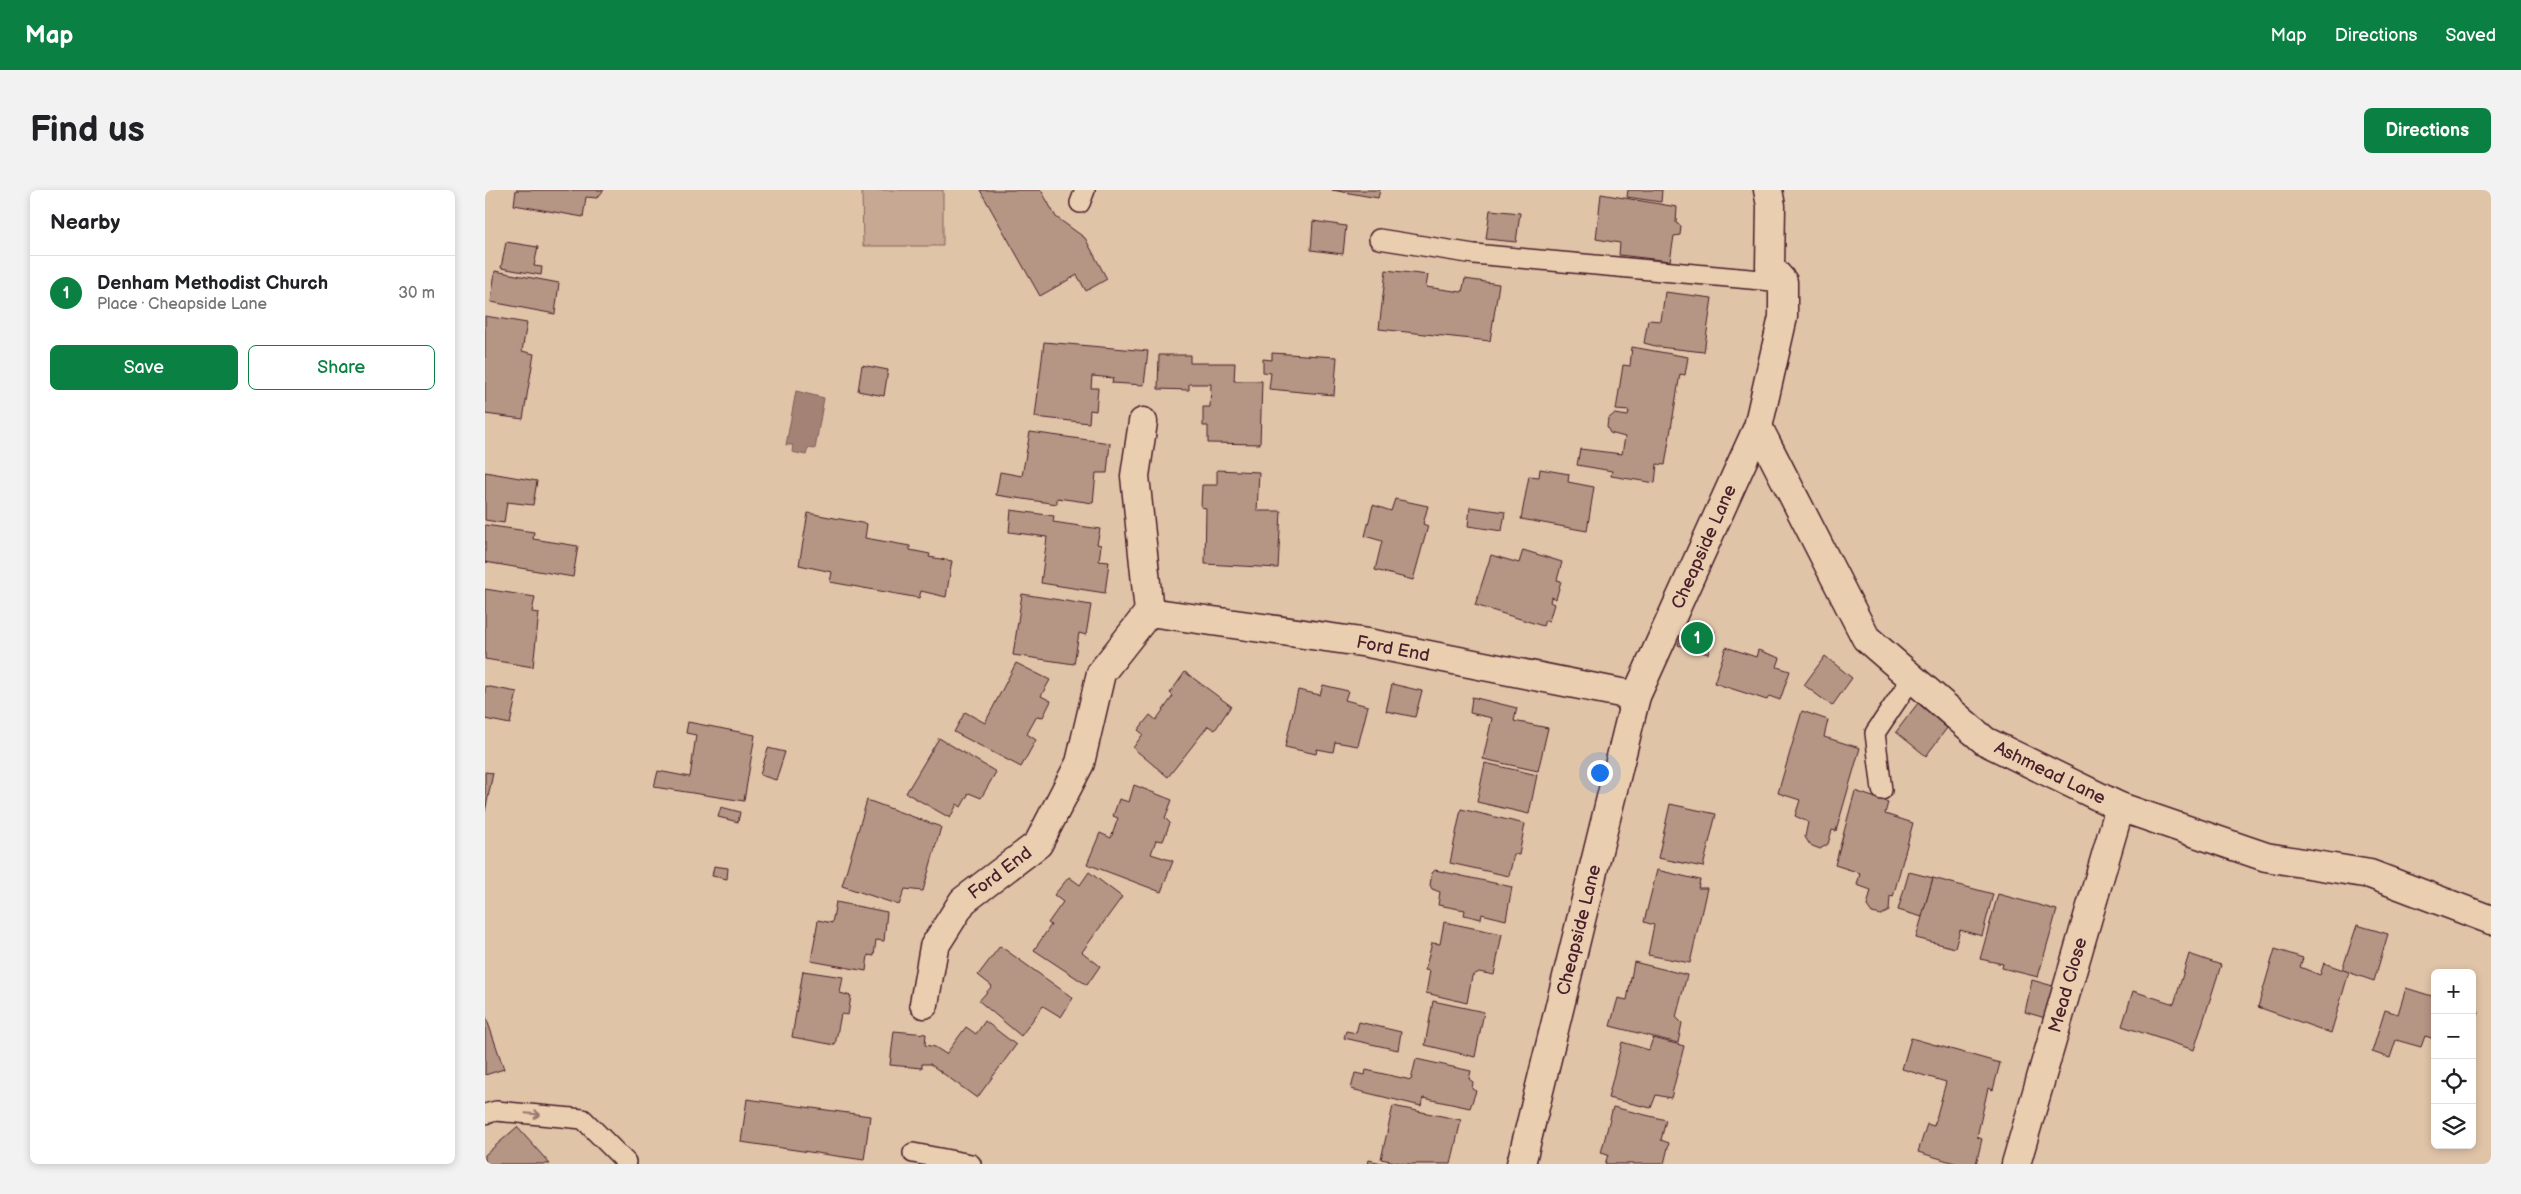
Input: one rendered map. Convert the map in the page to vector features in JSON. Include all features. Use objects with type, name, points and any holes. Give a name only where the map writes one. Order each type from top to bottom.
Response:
[{"type":"street","points":[[1768,190],[1771,206],[1770,267],[1783,282]]},
{"type":"street","name":"Cheapside Lane","points":[[1521,1164],[1636,696],[1758,427],[1783,317],[1783,282]]},
{"type":"street","points":[[1143,422],[1135,476],[1149,612]]},
{"type":"street","name":"Ashmead Lane","points":[[1758,427],[1866,638],[1985,741],[2120,807],[2266,857],[2370,874],[2491,920]]},
{"type":"street","name":"Ford End","points":[[924,1004],[934,947],[963,901],[1038,844],[1080,764],[1101,673],[1149,612],[1368,643],[1636,696]]},
{"type":"street","name":"Mead Close","points":[[2016,1164],[2120,807]]},
{"type":"lane","points":[[1379,239],[1474,254],[1783,282]]},
{"type":"lane","points":[[1882,790],[1875,733],[1912,678]]},
{"type":"lane","points":[[485,1114],[496,1111],[583,1119],[626,1162],[624,1164]]},
{"type":"lane","points":[[913,1153],[971,1164]]},
{"type":"shaded area","points":[[862,190],[943,190],[943,246],[863,246]]},
{"type":"shaded area","points":[[796,391],[824,398],[815,449],[808,448],[806,455],[792,452],[793,445],[786,445]]},
{"type":"building","points":[[516,190],[604,190],[597,198],[586,197],[583,217],[514,205]]},
{"type":"building","points":[[980,190],[1041,190],[1056,217],[1085,238],[1107,279],[1086,291],[1077,275],[1040,296]]},
{"type":"building","points":[[1332,190],[1380,190],[1378,198]]},
{"type":"building","points":[[1628,190],[1662,190],[1661,202],[1627,197]]},
{"type":"building","points":[[1601,194],[1677,207],[1676,223],[1681,226],[1680,235],[1674,236],[1670,261],[1619,255],[1620,243],[1596,239]]},
{"type":"building","points":[[1490,210],[1520,213],[1516,242],[1486,239]]},
{"type":"building","points":[[1313,221],[1346,226],[1343,254],[1311,250]]},
{"type":"building","points":[[506,242],[538,247],[534,266],[542,267],[541,275],[501,268]]},
{"type":"building","points":[[1386,270],[1428,275],[1426,287],[1462,292],[1465,279],[1499,284],[1490,341],[1379,329]]},
{"type":"building","points":[[495,271],[559,283],[555,314],[491,302]]},
{"type":"building","points":[[1665,292],[1712,298],[1704,352],[1659,347],[1644,343],[1648,320],[1661,321]]},
{"type":"building","points":[[485,316],[527,323],[522,351],[534,354],[523,419],[485,414]]},
{"type":"building","points":[[1044,342],[1148,351],[1144,385],[1112,383],[1113,378],[1092,376],[1091,388],[1098,388],[1096,411],[1090,410],[1089,423],[1035,417]]},
{"type":"building","points":[[1632,347],[1688,357],[1685,375],[1680,374],[1665,465],[1657,464],[1655,483],[1611,476],[1612,471],[1577,465],[1580,449],[1622,454],[1625,437],[1610,433],[1607,427],[1608,419],[1614,414],[1628,416],[1629,411],[1616,410],[1623,365],[1630,366]]},
{"type":"building","points":[[1272,353],[1337,357],[1334,395],[1269,389],[1271,373],[1263,372],[1263,359],[1272,360]]},
{"type":"building","points":[[1159,355],[1190,355],[1190,363],[1235,363],[1234,381],[1262,381],[1260,444],[1208,443],[1208,426],[1203,426],[1203,407],[1210,407],[1211,384],[1189,384],[1189,390],[1158,389]]},
{"type":"building","points":[[862,365],[888,370],[884,396],[858,391]]},
{"type":"building","points":[[1030,432],[1110,443],[1107,473],[1096,473],[1093,503],[1057,498],[1057,504],[996,495],[1000,472],[1022,476]]},
{"type":"building","points":[[1540,469],[1569,474],[1568,482],[1594,487],[1587,531],[1521,519],[1529,476],[1539,477]]},
{"type":"building","points":[[1217,470],[1259,472],[1257,511],[1281,511],[1278,568],[1205,564],[1206,508],[1201,507],[1202,485],[1217,485]]},
{"type":"building","points":[[485,472],[537,481],[533,505],[507,502],[504,523],[485,520]]},
{"type":"building","points":[[1395,499],[1428,506],[1423,524],[1428,526],[1413,580],[1375,570],[1382,541],[1365,536],[1373,505],[1391,511]]},
{"type":"building","points":[[1470,507],[1505,512],[1502,531],[1468,526]]},
{"type":"building","points":[[1011,510],[1054,516],[1053,522],[1100,529],[1097,544],[1101,545],[1099,561],[1109,562],[1105,593],[1041,583],[1047,537],[1009,532]]},
{"type":"building","points":[[808,513],[867,524],[865,538],[910,546],[910,550],[930,554],[929,557],[952,561],[946,597],[921,591],[919,598],[830,582],[832,572],[799,565]]},
{"type":"building","points":[[485,525],[534,532],[533,539],[578,546],[573,577],[485,562]]},
{"type":"building","points":[[1523,550],[1562,562],[1557,580],[1561,581],[1556,599],[1551,597],[1550,602],[1554,604],[1549,621],[1545,620],[1543,626],[1475,605],[1491,555],[1519,563]]},
{"type":"building","points":[[485,589],[535,597],[532,612],[539,613],[533,667],[485,659]]},
{"type":"building","points":[[1022,594],[1091,605],[1086,635],[1079,633],[1074,664],[1013,655]]},
{"type":"building","points":[[1686,622],[1715,631],[1708,654],[1678,645]]},
{"type":"building","points":[[1726,647],[1756,657],[1758,650],[1780,658],[1777,667],[1790,671],[1780,700],[1769,696],[1767,700],[1714,683]]},
{"type":"building","points":[[1825,656],[1852,678],[1832,706],[1804,685]]},
{"type":"building","points":[[1016,663],[1050,680],[1041,696],[1051,701],[1043,717],[1037,716],[1027,734],[1036,740],[1021,767],[954,732],[965,712],[985,723]]},
{"type":"building","points":[[1185,672],[1231,706],[1215,730],[1208,726],[1168,777],[1133,748],[1143,734],[1138,730],[1150,715],[1156,720],[1173,696],[1170,693]]},
{"type":"building","points":[[1392,684],[1422,691],[1415,717],[1386,711]]},
{"type":"building","points":[[1323,685],[1348,691],[1345,700],[1368,706],[1358,746],[1335,742],[1333,752],[1317,749],[1316,754],[1285,747],[1298,690],[1320,695]]},
{"type":"building","points":[[485,686],[517,692],[510,724],[485,719]]},
{"type":"building","points":[[1472,697],[1517,708],[1514,721],[1548,728],[1538,771],[1483,759],[1492,718],[1470,713]]},
{"type":"building","points":[[1918,703],[1947,728],[1926,756],[1896,732]]},
{"type":"building","points":[[1802,711],[1828,720],[1824,737],[1860,748],[1836,831],[1832,830],[1828,844],[1820,849],[1810,845],[1805,837],[1808,822],[1795,816],[1800,800],[1778,793]]},
{"type":"building","points":[[688,722],[755,735],[744,801],[654,787],[658,771],[690,777],[696,735],[686,733]]},
{"type":"building","points":[[939,738],[996,772],[981,798],[969,793],[961,807],[957,804],[950,818],[906,793]]},
{"type":"building","points":[[768,748],[785,752],[776,780],[760,775]]},
{"type":"building","points":[[1485,763],[1537,775],[1529,814],[1477,802]]},
{"type":"building","points":[[485,772],[493,773],[485,812]]},
{"type":"building","points":[[1134,785],[1172,800],[1165,818],[1170,823],[1163,841],[1156,840],[1151,854],[1173,861],[1161,892],[1087,864],[1100,833],[1111,838],[1118,818],[1113,816],[1119,799],[1129,802]]},
{"type":"building","points":[[1855,791],[1888,802],[1885,814],[1913,823],[1893,897],[1890,896],[1889,911],[1881,915],[1872,913],[1867,906],[1871,890],[1857,885],[1860,873],[1835,865]]},
{"type":"building","points":[[867,800],[941,827],[923,891],[905,889],[899,905],[842,886]]},
{"type":"building","points":[[1670,804],[1716,814],[1703,867],[1658,858]]},
{"type":"building","points":[[721,807],[740,812],[738,822],[718,817]]},
{"type":"building","points":[[1461,809],[1525,824],[1519,855],[1514,854],[1509,876],[1450,863]]},
{"type":"building","points":[[714,866],[728,868],[727,879],[712,876]]},
{"type":"building","points":[[1435,870],[1512,887],[1506,920],[1482,914],[1481,919],[1464,915],[1465,910],[1438,905],[1440,892],[1432,889],[1430,885],[1432,873]]},
{"type":"building","points":[[1657,870],[1700,880],[1698,888],[1707,888],[1690,963],[1648,955],[1654,925],[1644,922]]},
{"type":"building","points":[[1089,872],[1122,897],[1082,952],[1100,966],[1087,985],[1034,950],[1051,925],[1048,923],[1063,902],[1054,895],[1069,877],[1080,885]]},
{"type":"building","points":[[1909,872],[1933,878],[1922,917],[1898,910]]},
{"type":"building","points":[[1933,878],[1993,894],[1982,936],[1960,930],[1955,948],[1916,938]]},
{"type":"building","points":[[1998,894],[2057,910],[2038,977],[2002,968],[2003,964],[1980,959]]},
{"type":"building","points":[[836,902],[887,912],[884,941],[876,940],[874,956],[868,955],[866,971],[811,961],[818,920],[832,923]]},
{"type":"building","points":[[1444,922],[1502,934],[1494,975],[1479,972],[1472,976],[1467,1003],[1426,993],[1430,971],[1425,970],[1432,943],[1440,944]]},
{"type":"building","points":[[2357,925],[2388,934],[2374,981],[2342,970]]},
{"type":"building","points":[[1000,946],[1073,998],[1061,1017],[1043,1006],[1021,1036],[979,1001],[992,986],[978,975]]},
{"type":"building","points":[[2275,949],[2303,958],[2300,967],[2320,975],[2324,963],[2349,972],[2331,1033],[2258,1007]]},
{"type":"building","points":[[2189,954],[2221,965],[2194,1050],[2122,1026],[2133,991],[2174,1004]]},
{"type":"building","points":[[1634,962],[1687,975],[1676,1017],[1682,1023],[1678,1043],[1610,1026],[1618,998],[1627,1000]]},
{"type":"building","points":[[803,971],[843,977],[840,993],[851,996],[848,1015],[841,1014],[835,1045],[792,1037]]},
{"type":"building","points":[[2032,980],[2060,988],[2052,1020],[2025,1012]]},
{"type":"building","points":[[2406,988],[2431,996],[2431,1038],[2425,1036],[2421,1047],[2396,1040],[2390,1058],[2372,1052],[2385,1010],[2398,1014]]},
{"type":"building","points":[[1433,1001],[1484,1012],[1475,1057],[1425,1045]]},
{"type":"building","points":[[2476,1011],[2479,1012],[2476,1022]]},
{"type":"building","points":[[485,1014],[504,1069],[485,1075]]},
{"type":"building","points":[[985,1021],[1016,1045],[977,1098],[930,1064],[922,1064],[922,1068],[890,1065],[894,1031],[926,1034],[925,1045],[935,1047],[946,1054],[966,1027],[976,1034]]},
{"type":"building","points":[[1359,1022],[1401,1032],[1398,1050],[1344,1038],[1346,1031],[1356,1033]]},
{"type":"building","points":[[1653,1038],[1684,1046],[1671,1098],[1656,1095],[1651,1108],[1608,1098],[1622,1042],[1649,1050]]},
{"type":"building","points":[[1911,1038],[2000,1063],[1993,1090],[1988,1088],[1977,1137],[1982,1139],[1976,1164],[1958,1164],[1918,1152],[1927,1124],[1934,1126],[1946,1082],[1902,1069]]},
{"type":"building","points":[[1416,1059],[1471,1071],[1469,1079],[1473,1082],[1472,1089],[1476,1091],[1470,1108],[1423,1098],[1421,1106],[1351,1089],[1355,1073],[1365,1075],[1366,1070],[1411,1080]]},
{"type":"building","points":[[747,1099],[870,1116],[864,1160],[741,1142]]},
{"type":"building","points":[[1393,1106],[1461,1120],[1451,1164],[1405,1164],[1381,1159]]},
{"type":"building","points":[[1613,1107],[1666,1120],[1661,1140],[1669,1143],[1664,1164],[1605,1164],[1608,1155],[1601,1153]]},
{"type":"building","points":[[517,1127],[550,1164],[485,1164],[485,1155]]},
{"type":"building","points":[[1369,1160],[1386,1164],[1368,1164]]},
{"type":"place","name":"Denham Methodist Church","points":[[1697,638]]}]
